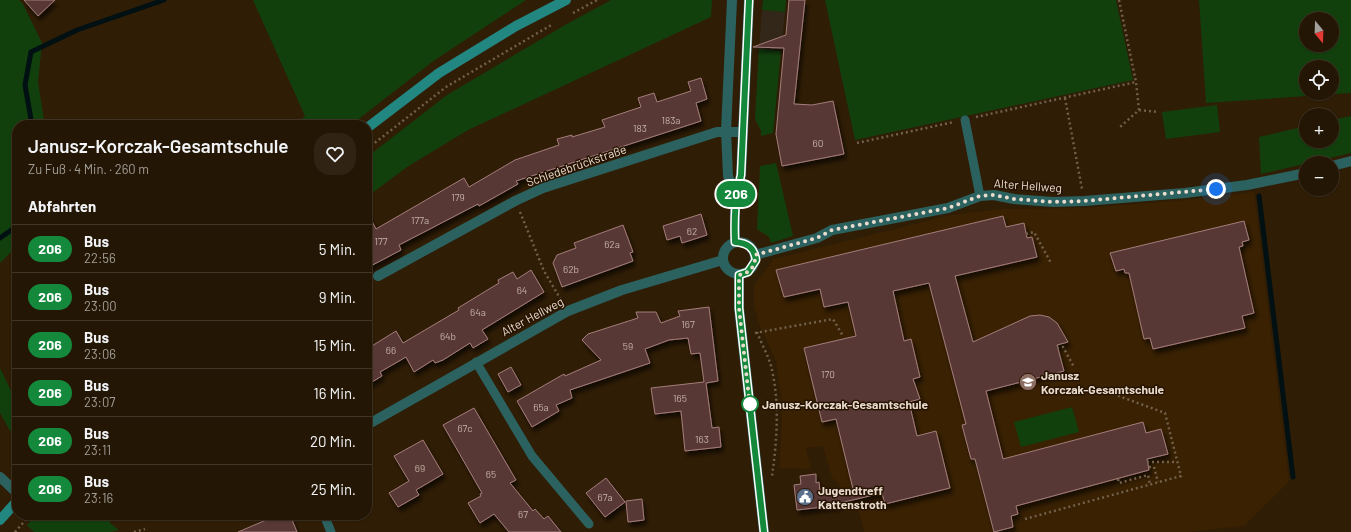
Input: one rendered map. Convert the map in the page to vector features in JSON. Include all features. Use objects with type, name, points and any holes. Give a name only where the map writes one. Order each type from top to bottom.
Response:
[{"type":"main road","points":[[516,26],[552,0]]},
{"type":"main road","points":[[372,124],[439,73],[516,26],[566,0]]},
{"type":"main road","points":[[0,520],[12,507]]},
{"type":"street","points":[[732,0],[726,131],[728,176],[735,197]]},
{"type":"street","points":[[735,242],[735,197],[741,175],[749,0]]},
{"type":"street","name":"Schledebrückstraße","points":[[378,276],[515,201],[543,188],[716,132],[742,132]]},
{"type":"street","points":[[1339,164],[1351,160]]},
{"type":"street","name":"Alter Hellweg","points":[[755,255],[817,238],[832,230],[948,208],[980,196],[994,195],[1014,199],[1053,202],[1084,201],[1185,193],[1247,185],[1299,174]]},
{"type":"street","points":[[735,242],[750,246],[755,255],[756,260],[752,269],[739,275],[730,272],[724,265],[723,260],[727,247],[735,242]]},
{"type":"street","name":"Alter Hellweg","points":[[372,423],[476,362],[568,311],[622,290],[723,260]]},
{"type":"street","points":[[739,275],[739,308],[764,532]]},
{"type":"street","points":[[0,477],[12,488]]},
{"type":"lane","points":[[965,120],[980,196]]},
{"type":"lane","points":[[476,362],[532,456],[589,524]]},
{"type":"lane","points":[[326,520],[331,532]]},
{"type":"path","points":[[572,13],[597,0]]},
{"type":"path","points":[[1119,0],[1136,82],[1139,110]]},
{"type":"path","points":[[372,145],[446,87],[559,20]]},
{"type":"path","points":[[857,143],[1136,82]]},
{"type":"path","points":[[1065,98],[1082,180],[1084,201]]},
{"type":"path","points":[[1120,127],[1139,110],[1158,112]]},
{"type":"path","points":[[515,201],[544,271],[568,311]]},
{"type":"path","points":[[1026,234],[1034,232],[1051,263]]},
{"type":"path","points":[[757,333],[833,319],[843,336]]},
{"type":"path","points":[[755,326],[770,366],[776,403],[775,455],[771,482]]},
{"type":"path","points":[[1057,348],[1063,347],[1074,367]]},
{"type":"path","points":[[1025,519],[1181,476],[1165,413],[1108,392]]},
{"type":"path","points":[[1147,462],[1177,462]]},
{"type":"path","points":[[1149,467],[1154,467],[1158,482]]},
{"type":"path","points":[[1118,479],[1119,483],[1148,475],[1150,485]]},
{"type":"path","points":[[15,532],[26,520]]},
{"type":"shaded area","points":[[762,10],[785,12],[781,51],[759,49]]},
{"type":"shaded area","name":"Janusz Korczak-Gesamtschule","points":[[1254,192],[1289,482],[1244,526],[1187,532],[864,532],[859,510],[846,512],[839,484],[832,478],[823,446],[806,448],[811,469],[780,468],[782,402],[776,361],[759,324],[754,304],[754,285],[774,259],[951,215],[1003,209],[1084,208],[1186,200]]},
{"type":"green space","points":[[0,0],[19,0],[23,4],[42,43],[38,82],[44,120],[12,120],[12,251],[0,263]]},
{"type":"green space","points":[[253,0],[526,0],[432,62],[357,120],[301,120],[305,116]]},
{"type":"green space","points":[[611,0],[712,0],[711,17],[468,130],[407,167],[372,193],[372,153],[447,95],[565,25]]},
{"type":"green space","points":[[763,0],[786,0],[785,12],[762,10]]},
{"type":"green space","points":[[825,0],[1116,0],[1133,80],[855,140]]},
{"type":"green space","points":[[1199,0],[1351,0],[1351,93],[1339,94],[1339,60],[1299,60],[1299,97],[1206,103]]},
{"type":"green space","points":[[759,49],[781,51],[773,133],[761,136],[761,131],[755,119]]},
{"type":"green space","points":[[1217,105],[1220,132],[1166,139],[1162,112]]},
{"type":"green space","points":[[1351,116],[1351,153],[1338,156],[1299,156],[1299,165],[1261,174],[1259,137],[1299,128],[1299,148],[1339,148],[1339,119]]},
{"type":"green space","points":[[776,163],[793,236],[771,243],[769,237],[757,229],[760,166]]},
{"type":"green space","points":[[0,368],[12,393],[12,434],[0,413]]},
{"type":"green space","points":[[1072,407],[1079,432],[1021,447],[1014,422]]},
{"type":"green space","points":[[32,520],[109,520],[111,524],[119,530],[111,532],[34,532],[27,525]]},
{"type":"building","points":[[24,0],[55,0],[38,16]]},
{"type":"building","points":[[789,0],[805,0],[794,104],[812,105],[833,101],[844,154],[782,166],[776,134],[784,48],[753,47],[786,35]]},
{"type":"building","points":[[701,78],[707,99],[696,103],[701,121],[516,181],[518,184],[479,206],[478,204],[399,245],[401,250],[372,265],[372,221],[376,229],[464,178],[469,187],[515,160],[559,145],[557,139],[572,135],[572,137],[605,127],[602,120],[641,107],[638,98],[654,93],[657,102],[691,91],[688,82]]},
{"type":"building","points":[[701,214],[707,235],[682,243],[680,236],[667,240],[663,226]]},
{"type":"building","points":[[1003,216],[1006,227],[1024,223],[1027,238],[1032,237],[1037,257],[955,276],[973,342],[1030,316],[1040,315],[1049,317],[1057,323],[1068,342],[1057,345],[1064,371],[986,391],[1003,459],[1143,422],[1146,433],[1161,429],[1168,454],[1147,459],[1149,470],[1016,506],[1018,514],[1011,516],[1013,527],[994,532],[975,459],[971,459],[962,425],[966,424],[929,283],[893,291],[904,341],[911,339],[920,377],[913,379],[920,399],[909,402],[917,436],[936,431],[950,488],[885,504],[882,493],[840,503],[840,505],[797,510],[794,485],[801,484],[800,476],[816,474],[816,483],[819,482],[820,492],[853,489],[836,419],[822,422],[804,348],[856,336],[848,302],[824,307],[820,289],[784,297],[776,270]]},
{"type":"building","points":[[1244,221],[1249,240],[1242,242],[1243,246],[1239,247],[1254,313],[1242,316],[1245,328],[1153,349],[1150,338],[1144,339],[1129,273],[1125,273],[1124,269],[1116,271],[1110,253]]},
{"type":"building","points":[[623,225],[633,252],[630,253],[633,261],[562,287],[553,263],[557,255],[576,248],[574,243]]},
{"type":"building","points":[[531,270],[544,292],[482,330],[488,339],[473,348],[470,343],[443,360],[435,363],[433,360],[414,372],[406,357],[380,372],[382,376],[372,382],[372,346],[396,331],[403,343],[459,310],[458,308],[499,283],[498,280],[513,272],[517,279]]},
{"type":"building","points":[[709,307],[718,381],[706,383],[712,428],[719,427],[721,447],[685,451],[681,411],[655,414],[651,388],[704,382],[700,353],[691,354],[688,338],[669,340],[645,349],[650,363],[570,390],[572,398],[556,405],[559,411],[532,427],[517,401],[564,374],[565,376],[601,360],[582,340],[588,334],[638,318],[636,312],[656,312],[661,323],[680,316],[678,311]]},
{"type":"building","points":[[511,367],[521,385],[508,392],[498,374]]},
{"type":"building","points":[[474,408],[516,480],[510,483],[533,511],[535,509],[544,519],[548,516],[561,532],[509,532],[494,514],[480,523],[468,503],[481,496],[480,494],[482,493],[443,425]]},
{"type":"building","points":[[423,440],[443,474],[416,490],[419,495],[398,507],[389,493],[409,481],[394,456]]},
{"type":"building","points":[[606,478],[625,502],[605,517],[586,493]]},
{"type":"building","points":[[642,499],[644,520],[628,522],[626,501]]},
{"type":"building","points":[[266,520],[292,520],[297,532],[238,532]]},
{"type":"waterway","points":[[31,120],[25,85],[31,52],[77,30],[164,0]]},
{"type":"waterway","points":[[1259,196],[1293,477]]},
{"type":"waterway","points":[[0,238],[12,230]]},
{"type":"bus line","name":"206","points":[[749,0],[741,175],[735,197],[735,242],[746,243],[750,246],[756,260],[752,269],[739,275],[739,308],[764,532]]},
{"type":"place","name":"Janusz Korczak-Gesamtschule","points":[[1028,382]]},
{"type":"place","name":"Janusz-Korczak-Gesamtschule","points":[[750,404]]},
{"type":"place","name":"Jugendtreff Kattenstroth","points":[[805,497]]},
{"type":"route","points":[[750,404],[750,407],[741,335],[739,275],[752,269],[756,260],[755,255],[817,238],[832,230],[948,208],[980,196],[994,195],[1014,199],[1053,202],[1185,193],[1216,189]]}]
